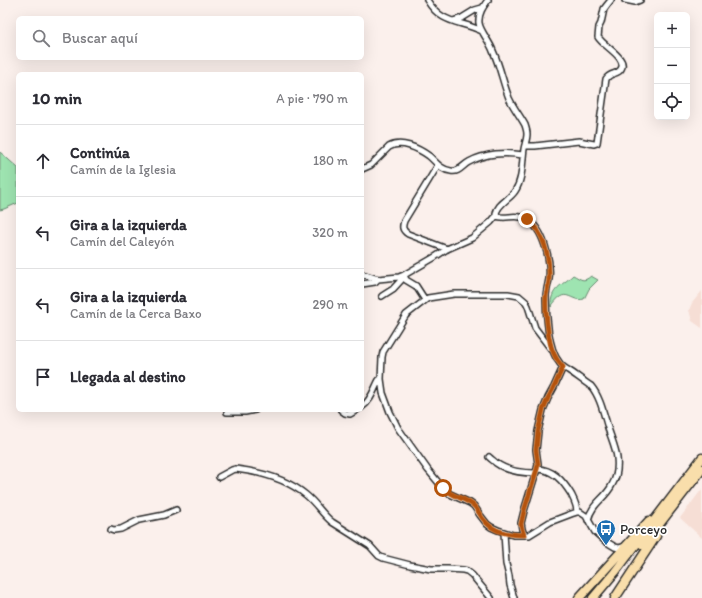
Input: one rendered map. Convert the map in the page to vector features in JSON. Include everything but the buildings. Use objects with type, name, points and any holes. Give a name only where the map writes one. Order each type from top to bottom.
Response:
[{"type":"highway","points":[[600,598],[619,576],[676,498],[702,458]]},
{"type":"highway","points":[[593,598],[702,469]]},
{"type":"highway","points":[[578,598],[575,596],[577,592],[588,588],[608,567],[619,552],[659,510],[676,498]]},
{"type":"highway","points":[[615,598],[671,514],[676,498]]},
{"type":"street","points":[[427,0],[431,7],[447,20],[482,31]]},
{"type":"street","points":[[382,296],[393,289],[404,276],[447,248],[472,238],[491,222],[496,216],[498,208],[510,198],[518,186],[522,171],[527,129],[510,100],[493,49],[482,31],[479,22],[482,8],[488,0]]},
{"type":"street","points":[[525,146],[579,141],[594,144],[597,143],[606,79],[610,75],[621,70],[623,64],[620,58],[600,40],[598,35],[604,9],[611,0]]},
{"type":"street","points":[[625,0],[634,2],[640,0]]},
{"type":"street","points":[[453,21],[482,8]]},
{"type":"street","points":[[364,168],[371,165],[389,147],[397,145],[407,145],[418,150],[438,164],[454,172],[459,170],[468,162],[485,156],[523,155]]},
{"type":"street","points":[[438,164],[404,221],[402,227],[408,234],[447,248]]},
{"type":"street","points":[[496,216],[516,216],[527,219],[537,229],[543,241],[549,265],[546,309],[550,342],[553,353]]},
{"type":"street","points":[[364,275],[378,279],[404,276]]},
{"type":"street","points":[[404,276],[406,280],[416,286],[425,300]]},
{"type":"street","points":[[364,284],[375,282],[378,279]]},
{"type":"street","points":[[588,520],[589,513],[593,506],[610,489],[612,485],[617,468],[616,451],[597,395],[591,386],[559,363],[535,328],[526,302],[519,296],[508,294],[454,294],[425,300],[406,315],[383,352],[381,379],[383,393],[396,422],[428,470],[446,492],[474,506],[487,524],[491,527],[513,535],[532,534],[550,522],[578,512],[583,514],[601,538],[619,552]]},
{"type":"street","points":[[524,535],[521,524],[538,464],[536,450],[538,431],[543,410],[563,367]]},
{"type":"street","points":[[364,405],[368,402],[376,384],[381,379]]},
{"type":"street","points":[[227,412],[245,412]]},
{"type":"street","points":[[344,412],[350,414],[354,412]]},
{"type":"street","points":[[488,457],[497,464],[516,471],[547,470],[555,475],[565,485],[576,504],[578,512]]},
{"type":"street","points":[[219,477],[236,469],[276,478],[306,495],[326,518],[370,546],[379,556],[402,563],[431,569],[467,571],[491,598]]},
{"type":"street","points":[[111,529],[121,529],[139,520],[164,515],[176,510]]},
{"type":"street","points":[[504,533],[506,561],[514,598]]},
{"type":"street","points":[[611,545],[616,553],[619,552]]},
{"type":"shaded area","points":[[702,291],[702,328],[692,321],[689,310],[692,303]]},
{"type":"shaded area","points":[[702,489],[702,538],[680,518]]},
{"type":"green space","points":[[0,152],[16,166],[16,204],[0,210]]},
{"type":"green space","points":[[573,275],[582,280],[591,276],[598,280],[589,289],[584,299],[579,300],[564,295],[556,300],[551,307],[552,296],[555,291]]},
{"type":"place","name":"Porceyo","points":[[606,546]]},
{"type":"route","points":[[443,488],[446,492],[474,506],[483,520],[491,527],[504,533],[524,535],[521,524],[538,464],[536,450],[538,431],[543,410],[563,367],[553,353],[550,342],[546,309],[546,296],[549,279],[549,265],[546,251],[537,229],[527,219]]}]
